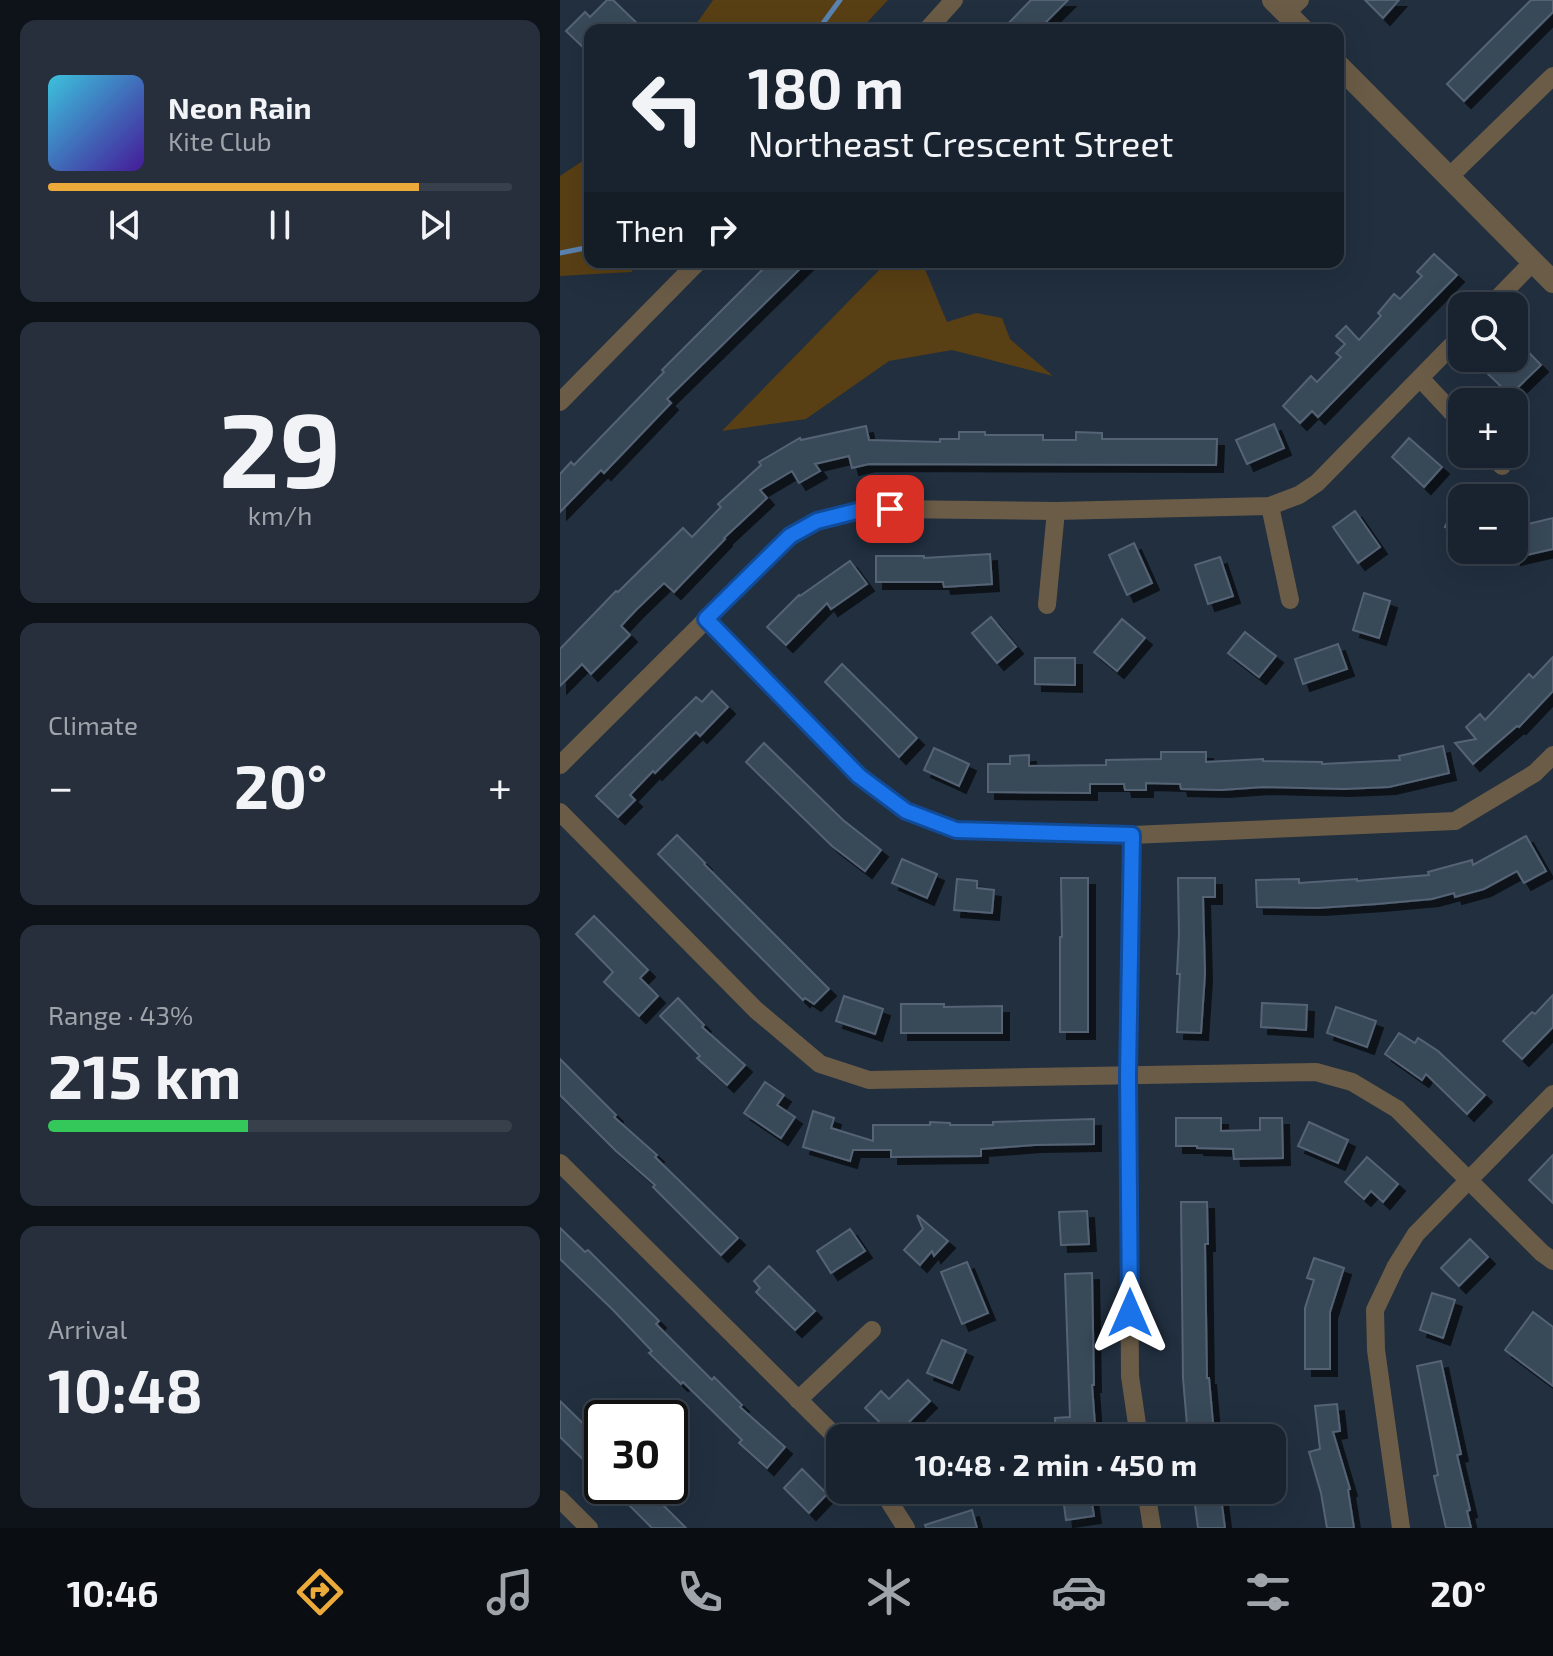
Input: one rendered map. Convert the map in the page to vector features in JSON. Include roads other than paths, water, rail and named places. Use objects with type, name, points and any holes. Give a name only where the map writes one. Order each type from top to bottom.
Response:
[{"type":"street","points":[[932,24],[954,0]]},
{"type":"street","points":[[1286,4],[1299,24]]},
{"type":"street","points":[[1344,71],[1553,282]]},
{"type":"street","points":[[1449,177],[1553,76]]},
{"type":"street","points":[[1504,292],[1533,262]]},
{"type":"street","points":[[560,402],[692,268]]},
{"type":"street","points":[[560,765],[790,536],[817,521],[857,511],[890,509],[1056,511],[1270,506],[1299,495],[1317,483],[1448,349]]},
{"type":"street","points":[[1420,378],[1448,408]]},
{"type":"street","points":[[1270,506],[1290,600]]},
{"type":"street","points":[[1047,605],[1056,511]]},
{"type":"street","points":[[706,619],[859,776],[906,811],[956,830],[1132,835],[1455,821],[1535,773],[1553,755]]},
{"type":"street","points":[[560,812],[756,1010],[820,1064],[869,1080],[1316,1072],[1328,1075],[1352,1082],[1397,1109],[1553,1261]]},
{"type":"street","points":[[1132,835],[1128,1075],[1130,1376],[1137,1424]]},
{"type":"street","points":[[1401,1528],[1376,1350],[1375,1310],[1396,1266],[1416,1234],[1553,1094]]},
{"type":"street","points":[[560,1163],[826,1427]]},
{"type":"street","points":[[798,1400],[872,1330]]},
{"type":"street","points":[[560,1499],[589,1528]]},
{"type":"street","points":[[891,1504],[906,1528]]},
{"type":"street","points":[[1148,1504],[1152,1528]]},
{"type":"waterway","points":[[822,24],[840,0]]},
{"type":"waterway","points":[[560,253],[584,248]]}]
